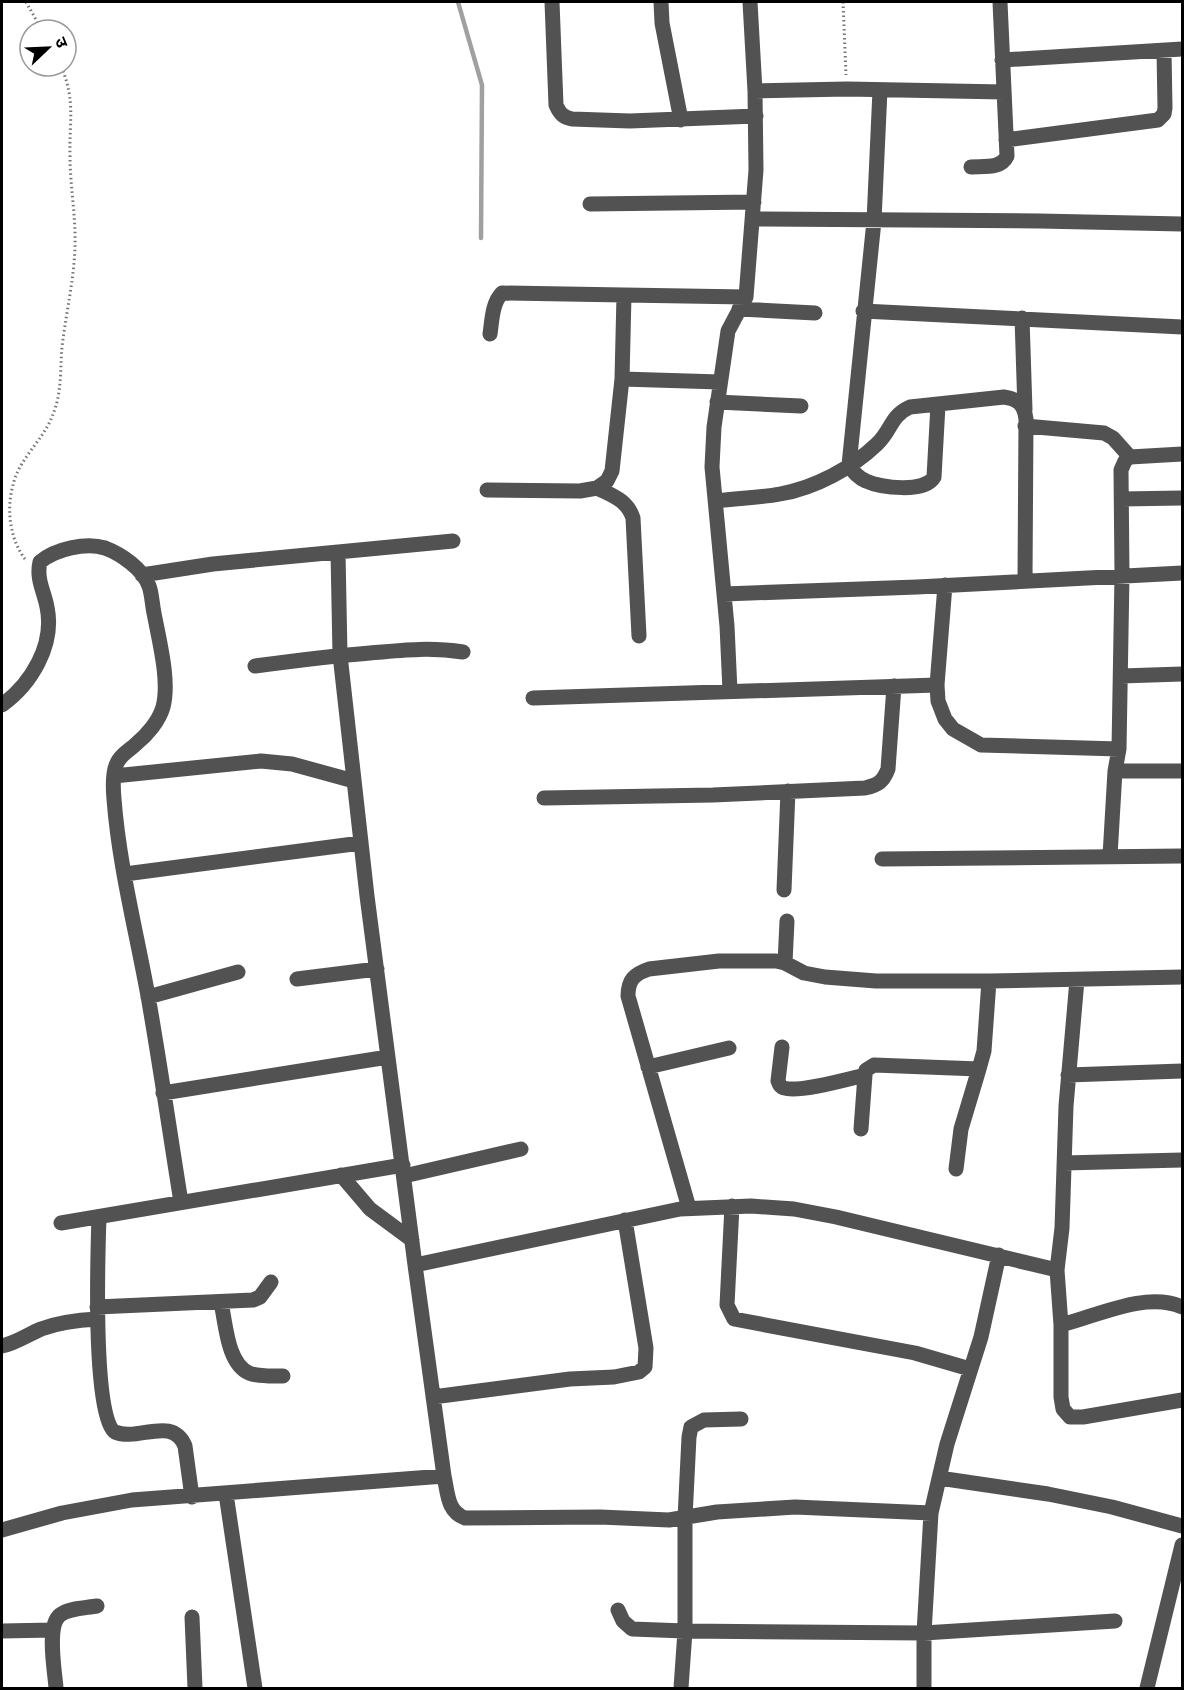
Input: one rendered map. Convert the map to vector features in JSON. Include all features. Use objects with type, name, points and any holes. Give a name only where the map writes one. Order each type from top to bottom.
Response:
[{"type":"street","points":[[552,2],[556,105],[559,113],[565,117],[630,121],[756,116]]},
{"type":"street","points":[[661,2],[662,23],[681,120]]},
{"type":"street","points":[[730,691],[712,466],[714,427],[728,331],[742,303],[753,219],[756,116],[750,2]]},
{"type":"street","points":[[971,167],[1002,164],[1007,156],[1000,2]]},
{"type":"street","points":[[1002,60],[1182,49]]},
{"type":"street","points":[[1006,140],[1158,120],[1164,114],[1165,108],[1164,51]]},
{"type":"street","points":[[755,91],[847,88],[1004,92]]},
{"type":"street","points":[[879,90],[874,221],[849,465],[854,472],[864,480],[891,487],[918,486],[932,481],[938,405]]},
{"type":"street","points":[[590,204],[754,202]]},
{"type":"street","points":[[753,219],[1182,224]]},
{"type":"street","points":[[490,334],[494,306],[502,293],[624,295],[742,303],[815,313]]},
{"type":"street","points":[[487,490],[580,491],[597,488],[607,481],[612,471],[622,379],[624,295]]},
{"type":"street","points":[[863,311],[1182,327]]},
{"type":"street","points":[[1022,318],[1026,426],[1025,580]]},
{"type":"street","points":[[622,379],[720,382]]},
{"type":"street","points":[[716,501],[780,494],[820,482],[849,465],[877,444],[886,434],[897,414],[910,407],[1004,398],[1015,399],[1025,410]]},
{"type":"street","points":[[717,402],[801,406]]},
{"type":"street","points":[[1026,426],[1104,433],[1113,438],[1130,457]]},
{"type":"street","points":[[1110,856],[1119,749],[1121,470],[1125,461],[1130,457],[1182,454]]},
{"type":"street","points":[[597,488],[623,501],[630,508],[633,518],[639,636]]},
{"type":"street","points":[[1122,500],[1182,498]]},
{"type":"street","points":[[142,575],[213,564],[453,541]]},
{"type":"street","points":[[2,705],[22,688],[33,674],[46,643],[49,628],[48,608],[39,580],[40,562],[47,556],[83,547],[99,546],[112,551],[142,575],[149,586],[165,688],[162,708],[153,727],[116,764],[114,798],[181,1202]]},
{"type":"street","points":[[338,552],[340,655],[361,843],[433,1397],[444,1476],[452,1510],[465,1518],[600,1517],[669,1520],[717,1512],[795,1507],[931,1513]]},
{"type":"street","points":[[724,594],[1182,573]]},
{"type":"street","points":[[945,585],[937,685],[938,701],[945,719],[953,729],[981,745],[1119,749]]},
{"type":"street","points":[[255,666],[420,648],[463,652]]},
{"type":"street","points":[[1121,676],[1182,674]]},
{"type":"street","points":[[533,698],[937,685]]},
{"type":"street","points":[[544,798],[865,788],[876,785],[884,779],[888,769],[894,686]]},
{"type":"street","points":[[114,776],[261,761],[292,764],[354,781]]},
{"type":"street","points":[[1116,771],[1182,771]]},
{"type":"street","points":[[784,890],[788,791]]},
{"type":"street","points":[[125,874],[361,843]]},
{"type":"street","points":[[882,859],[1182,856]]},
{"type":"street","points":[[785,963],[787,921]]},
{"type":"street","points":[[685,1209],[628,996],[631,978],[649,969],[719,961],[776,961],[785,963],[798,971],[825,977],[876,981],[1182,978]]},
{"type":"street","points":[[297,979],[377,969]]},
{"type":"street","points":[[148,997],[238,972]]},
{"type":"street","points":[[1077,980],[1068,1075],[1062,1228],[1057,1270],[1063,1409],[1070,1417],[1083,1417],[1182,1401]]},
{"type":"street","points":[[956,1169],[961,1129],[984,1051],[989,981]]},
{"type":"street","points":[[782,1047],[778,1081],[785,1088],[792,1089],[865,1075]]},
{"type":"street","points":[[648,1067],[729,1048]]},
{"type":"street","points":[[163,1093],[388,1057]]},
{"type":"street","points":[[861,1129],[865,1075],[869,1067],[878,1064],[979,1069]]},
{"type":"street","points":[[1068,1075],[1182,1071]]},
{"type":"street","points":[[61,1223],[340,1175],[404,1170],[521,1149]]},
{"type":"street","points":[[1064,1163],[1182,1160]]},
{"type":"street","points":[[340,1175],[370,1209],[412,1240]]},
{"type":"street","points":[[732,1206],[727,1305],[734,1319],[915,1353],[970,1369]]},
{"type":"street","points":[[415,1265],[664,1212],[732,1206],[794,1209],[1057,1270]]},
{"type":"street","points":[[99,1217],[97,1313],[103,1400],[108,1426],[120,1434],[175,1432],[185,1446],[192,1497]]},
{"type":"street","points":[[433,1397],[570,1379],[614,1377],[639,1372],[645,1367],[646,1348],[625,1220]]},
{"type":"street","points":[[924,1689],[924,1634],[931,1513],[939,1478],[981,1337],[999,1255]]},
{"type":"street","points":[[2,1346],[39,1330],[97,1313],[253,1300],[265,1292],[271,1282]]},
{"type":"street","points":[[1061,1325],[1138,1303],[1165,1302],[1182,1307]]},
{"type":"street","points":[[221,1303],[236,1361],[249,1372],[283,1376]]},
{"type":"street","points":[[681,1689],[685,1631],[685,1518],[689,1437],[692,1427],[704,1420],[741,1419]]},
{"type":"street","points":[[2,1530],[62,1513],[132,1500],[444,1476]]},
{"type":"street","points":[[939,1478],[1112,1507],[1182,1526]]},
{"type":"street","points":[[226,1494],[255,1689]]},
{"type":"street","points":[[1147,1689],[1182,1545]]},
{"type":"street","points":[[56,1689],[53,1630],[60,1615],[72,1610],[97,1606]]},
{"type":"street","points":[[618,1610],[623,1622],[632,1629],[685,1631],[924,1634],[1115,1621]]},
{"type":"street","points":[[192,1617],[195,1689]]},
{"type":"street","points":[[2,1631],[53,1630]]},
{"type":"path","points":[[26,2],[35,18]]},
{"type":"path","points":[[843,2],[847,88]]},
{"type":"path","points":[[39,569],[28,563],[17,549],[10,520],[10,502],[19,470],[54,414],[59,391],[62,347],[72,284],[75,229],[70,155],[72,100],[66,78]]},
{"type":"waterway","points":[[458,2],[482,85],[481,238]]}]
